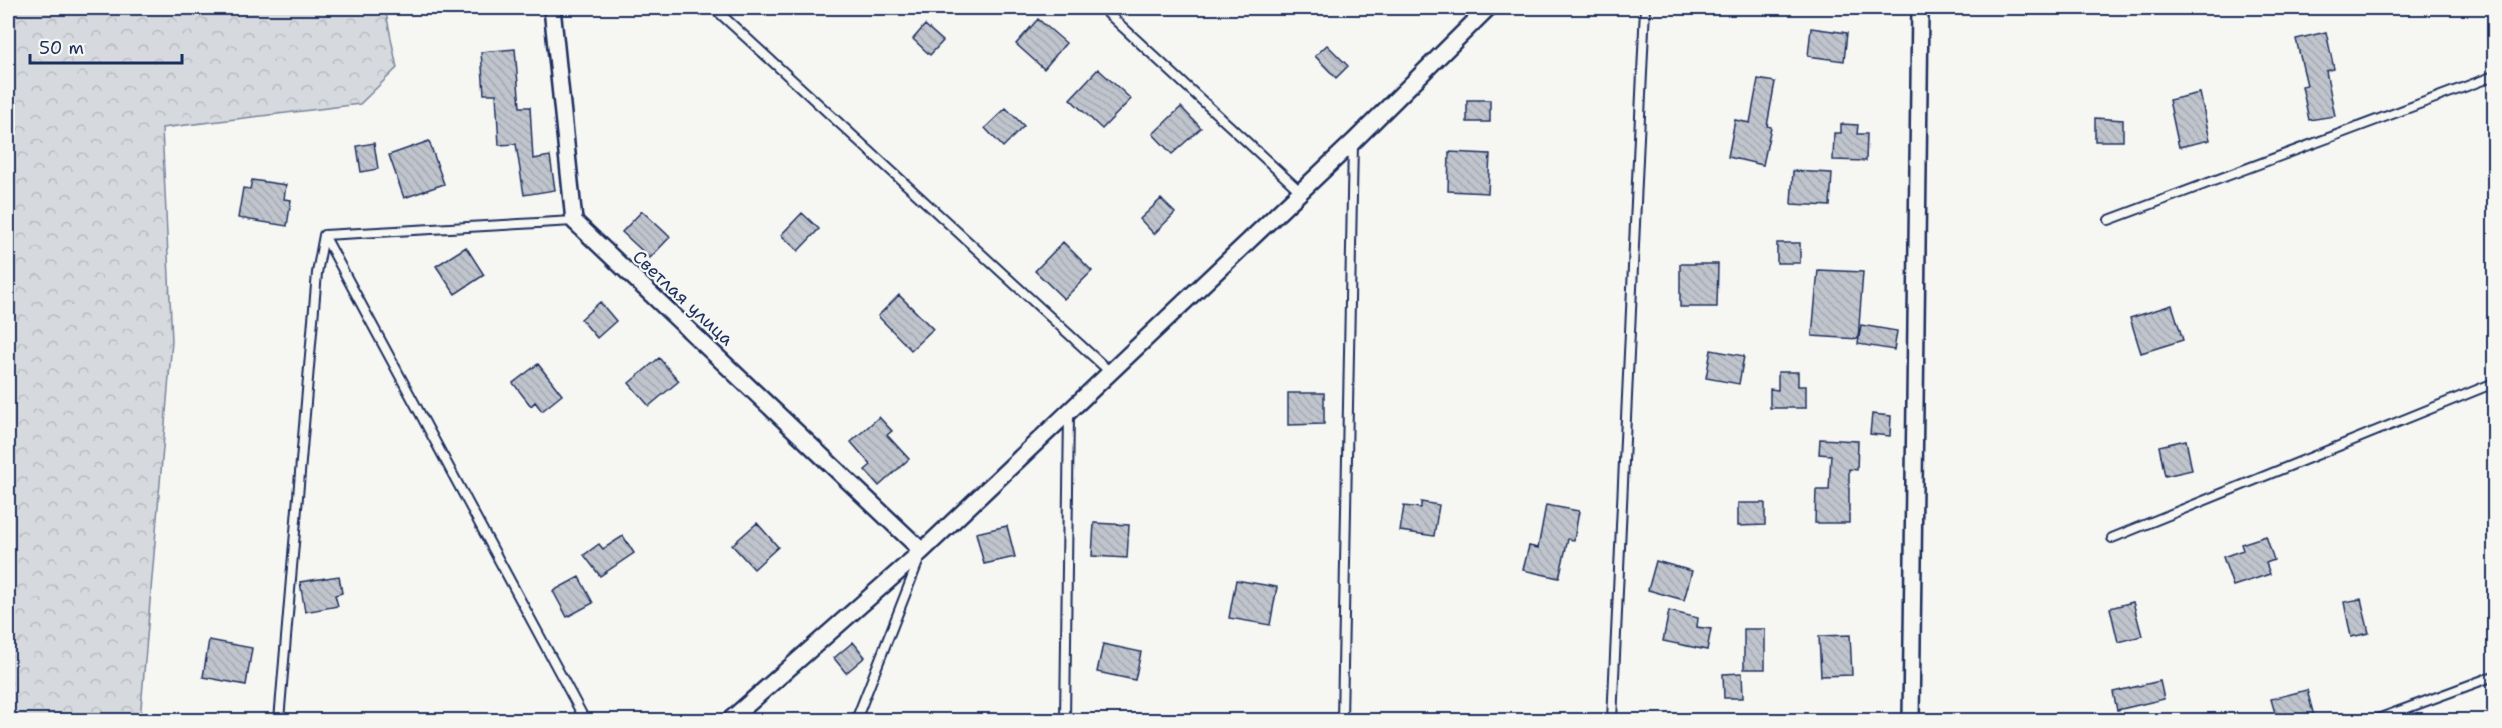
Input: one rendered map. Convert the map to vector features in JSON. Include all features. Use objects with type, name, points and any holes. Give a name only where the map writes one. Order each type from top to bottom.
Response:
[{"type":"street","points":[[552,8],[574,222]]},
{"type":"street","points":[[730,720],[922,551],[1353,142],[1486,8]]},
{"type":"street","points":[[1911,720],[1920,8]]},
{"type":"street","name":"Светлая улица","points":[[574,222],[922,551]]},
{"type":"lane","points":[[714,8],[1110,372]]},
{"type":"lane","points":[[1102,8],[1301,192]]},
{"type":"lane","points":[[1612,720],[1645,8]]},
{"type":"lane","points":[[2109,220],[2494,76]]},
{"type":"lane","points":[[1342,720],[1353,142]]},
{"type":"lane","points":[[324,235],[574,222]]},
{"type":"lane","points":[[279,720],[317,273],[324,235]]},
{"type":"lane","points":[[324,235],[585,720]]},
{"type":"lane","points":[[2112,538],[2494,383]]},
{"type":"lane","points":[[1065,720],[1069,411]]},
{"type":"lane","points":[[856,720],[922,551]]},
{"type":"lane","points":[[2375,720],[2494,676]]},
{"type":"green space","points":[[8,8],[385,8],[397,68],[360,104],[162,128],[172,341],[140,720],[8,720]]},
{"type":"building","points":[[1038,19],[1066,43],[1044,69],[1016,44]]},
{"type":"building","points":[[925,25],[943,41],[930,55],[913,39]]},
{"type":"building","points":[[1811,28],[1847,33],[1844,61],[1808,56]]},
{"type":"building","points":[[2326,32],[2334,69],[2326,71],[2335,116],[2309,120],[2302,86],[2307,85],[2296,39]]},
{"type":"building","points":[[1327,45],[1348,66],[1336,78],[1315,56]]},
{"type":"building","points":[[515,49],[520,107],[530,107],[533,159],[550,156],[555,190],[524,195],[516,144],[499,145],[496,94],[484,94],[481,52]]},
{"type":"building","points":[[1098,69],[1131,99],[1102,129],[1070,99]]},
{"type":"building","points":[[1758,79],[1775,82],[1767,126],[1771,127],[1763,165],[1728,157],[1735,120],[1750,123]]},
{"type":"building","points":[[2200,93],[2210,140],[2179,147],[2169,100]]},
{"type":"building","points":[[1467,100],[1490,100],[1490,122],[1467,122]]},
{"type":"building","points":[[1181,107],[1201,128],[1172,154],[1153,134]]},
{"type":"building","points":[[1006,108],[1024,126],[1003,147],[985,128]]},
{"type":"building","points":[[2095,118],[2123,120],[2123,141],[2095,141]]},
{"type":"building","points":[[1841,124],[1858,125],[1857,134],[1867,134],[1866,161],[1833,160],[1834,133],[1841,133]]},
{"type":"building","points":[[429,141],[444,184],[404,198],[389,155]]},
{"type":"building","points":[[374,143],[378,169],[361,172],[357,146]]},
{"type":"building","points":[[1449,152],[1490,154],[1488,193],[1448,191]]},
{"type":"building","points":[[1793,171],[1832,173],[1830,206],[1791,204]]},
{"type":"building","points":[[252,180],[286,185],[284,199],[291,200],[287,226],[238,218],[243,188],[250,189]]},
{"type":"building","points":[[1161,199],[1175,213],[1154,234],[1140,219]]},
{"type":"building","points":[[642,211],[670,237],[650,258],[622,232]]},
{"type":"building","points":[[802,213],[819,229],[798,251],[781,235]]},
{"type":"building","points":[[1063,242],[1092,271],[1064,299],[1035,271]]},
{"type":"building","points":[[1777,243],[1800,243],[1800,263],[1777,263]]},
{"type":"building","points":[[466,247],[484,275],[455,294],[436,266]]},
{"type":"building","points":[[1680,264],[1718,264],[1717,307],[1680,307]]},
{"type":"building","points":[[1818,270],[1863,272],[1858,339],[1812,336]]},
{"type":"building","points":[[899,295],[933,329],[911,350],[878,316]]},
{"type":"building","points":[[600,302],[616,321],[597,338],[581,319]]},
{"type":"building","points":[[2172,305],[2183,340],[2141,353],[2130,318]]},
{"type":"building","points":[[1861,325],[1897,331],[1894,350],[1858,344]]},
{"type":"building","points":[[1711,350],[1744,356],[1739,384],[1706,378]]},
{"type":"building","points":[[659,358],[679,381],[649,406],[629,383]]},
{"type":"building","points":[[538,364],[562,395],[542,411],[535,402],[531,406],[513,383]]},
{"type":"building","points":[[1778,372],[1798,372],[1798,386],[1806,386],[1806,408],[1770,408],[1770,389],[1778,390]]},
{"type":"building","points":[[1288,393],[1324,393],[1324,424],[1288,425]]},
{"type":"building","points":[[1872,414],[1891,416],[1890,436],[1870,434]]},
{"type":"building","points":[[879,417],[892,431],[887,435],[909,459],[879,486],[865,470],[871,465],[851,442]]},
{"type":"building","points":[[1820,439],[1858,441],[1857,470],[1849,469],[1849,523],[1815,523],[1816,490],[1829,490],[1831,455],[1819,454]]},
{"type":"building","points":[[2186,440],[2192,470],[2165,476],[2159,446]]},
{"type":"building","points":[[1421,502],[1439,505],[1434,536],[1400,531],[1404,506],[1421,508]]},
{"type":"building","points":[[1738,503],[1765,503],[1765,525],[1738,526]]},
{"type":"building","points":[[1546,505],[1579,511],[1574,540],[1568,539],[1559,578],[1523,570],[1529,546],[1538,548]]},
{"type":"building","points":[[757,523],[778,547],[754,569],[732,545]]},
{"type":"building","points":[[1094,523],[1129,525],[1127,558],[1092,556]]},
{"type":"building","points":[[1007,526],[1015,557],[984,564],[976,533]]},
{"type":"building","points":[[623,536],[634,553],[600,576],[584,555],[599,544],[603,549]]},
{"type":"building","points":[[2266,536],[2274,560],[2266,563],[2270,574],[2233,586],[2223,557],[2243,550],[2241,544]]},
{"type":"building","points":[[1656,561],[1692,571],[1684,600],[1648,590]]},
{"type":"building","points":[[339,576],[342,593],[335,595],[338,606],[305,612],[300,582]]},
{"type":"building","points":[[579,577],[593,603],[567,617],[553,591]]},
{"type":"building","points":[[1236,580],[1277,587],[1270,625],[1229,618]]},
{"type":"building","points":[[2361,599],[2369,633],[2351,637],[2344,602]]},
{"type":"building","points":[[2133,602],[2142,636],[2118,642],[2110,608]]},
{"type":"building","points":[[1669,611],[1698,618],[1697,627],[1711,629],[1707,650],[1663,641]]},
{"type":"building","points":[[1744,629],[1765,629],[1765,669],[1744,669]]},
{"type":"building","points":[[1850,635],[1852,675],[1821,676],[1819,636]]},
{"type":"building","points":[[209,640],[252,648],[246,685],[203,677]]},
{"type":"building","points":[[853,642],[865,657],[846,673],[834,658]]},
{"type":"building","points":[[1103,644],[1141,652],[1135,680],[1097,672]]},
{"type":"building","points":[[1742,673],[1743,698],[1724,698],[1723,674]]},
{"type":"building","points":[[2160,681],[2164,699],[2117,710],[2113,692]]},
{"type":"building","points":[[2307,690],[2315,720],[2277,720],[2271,699]]}]
